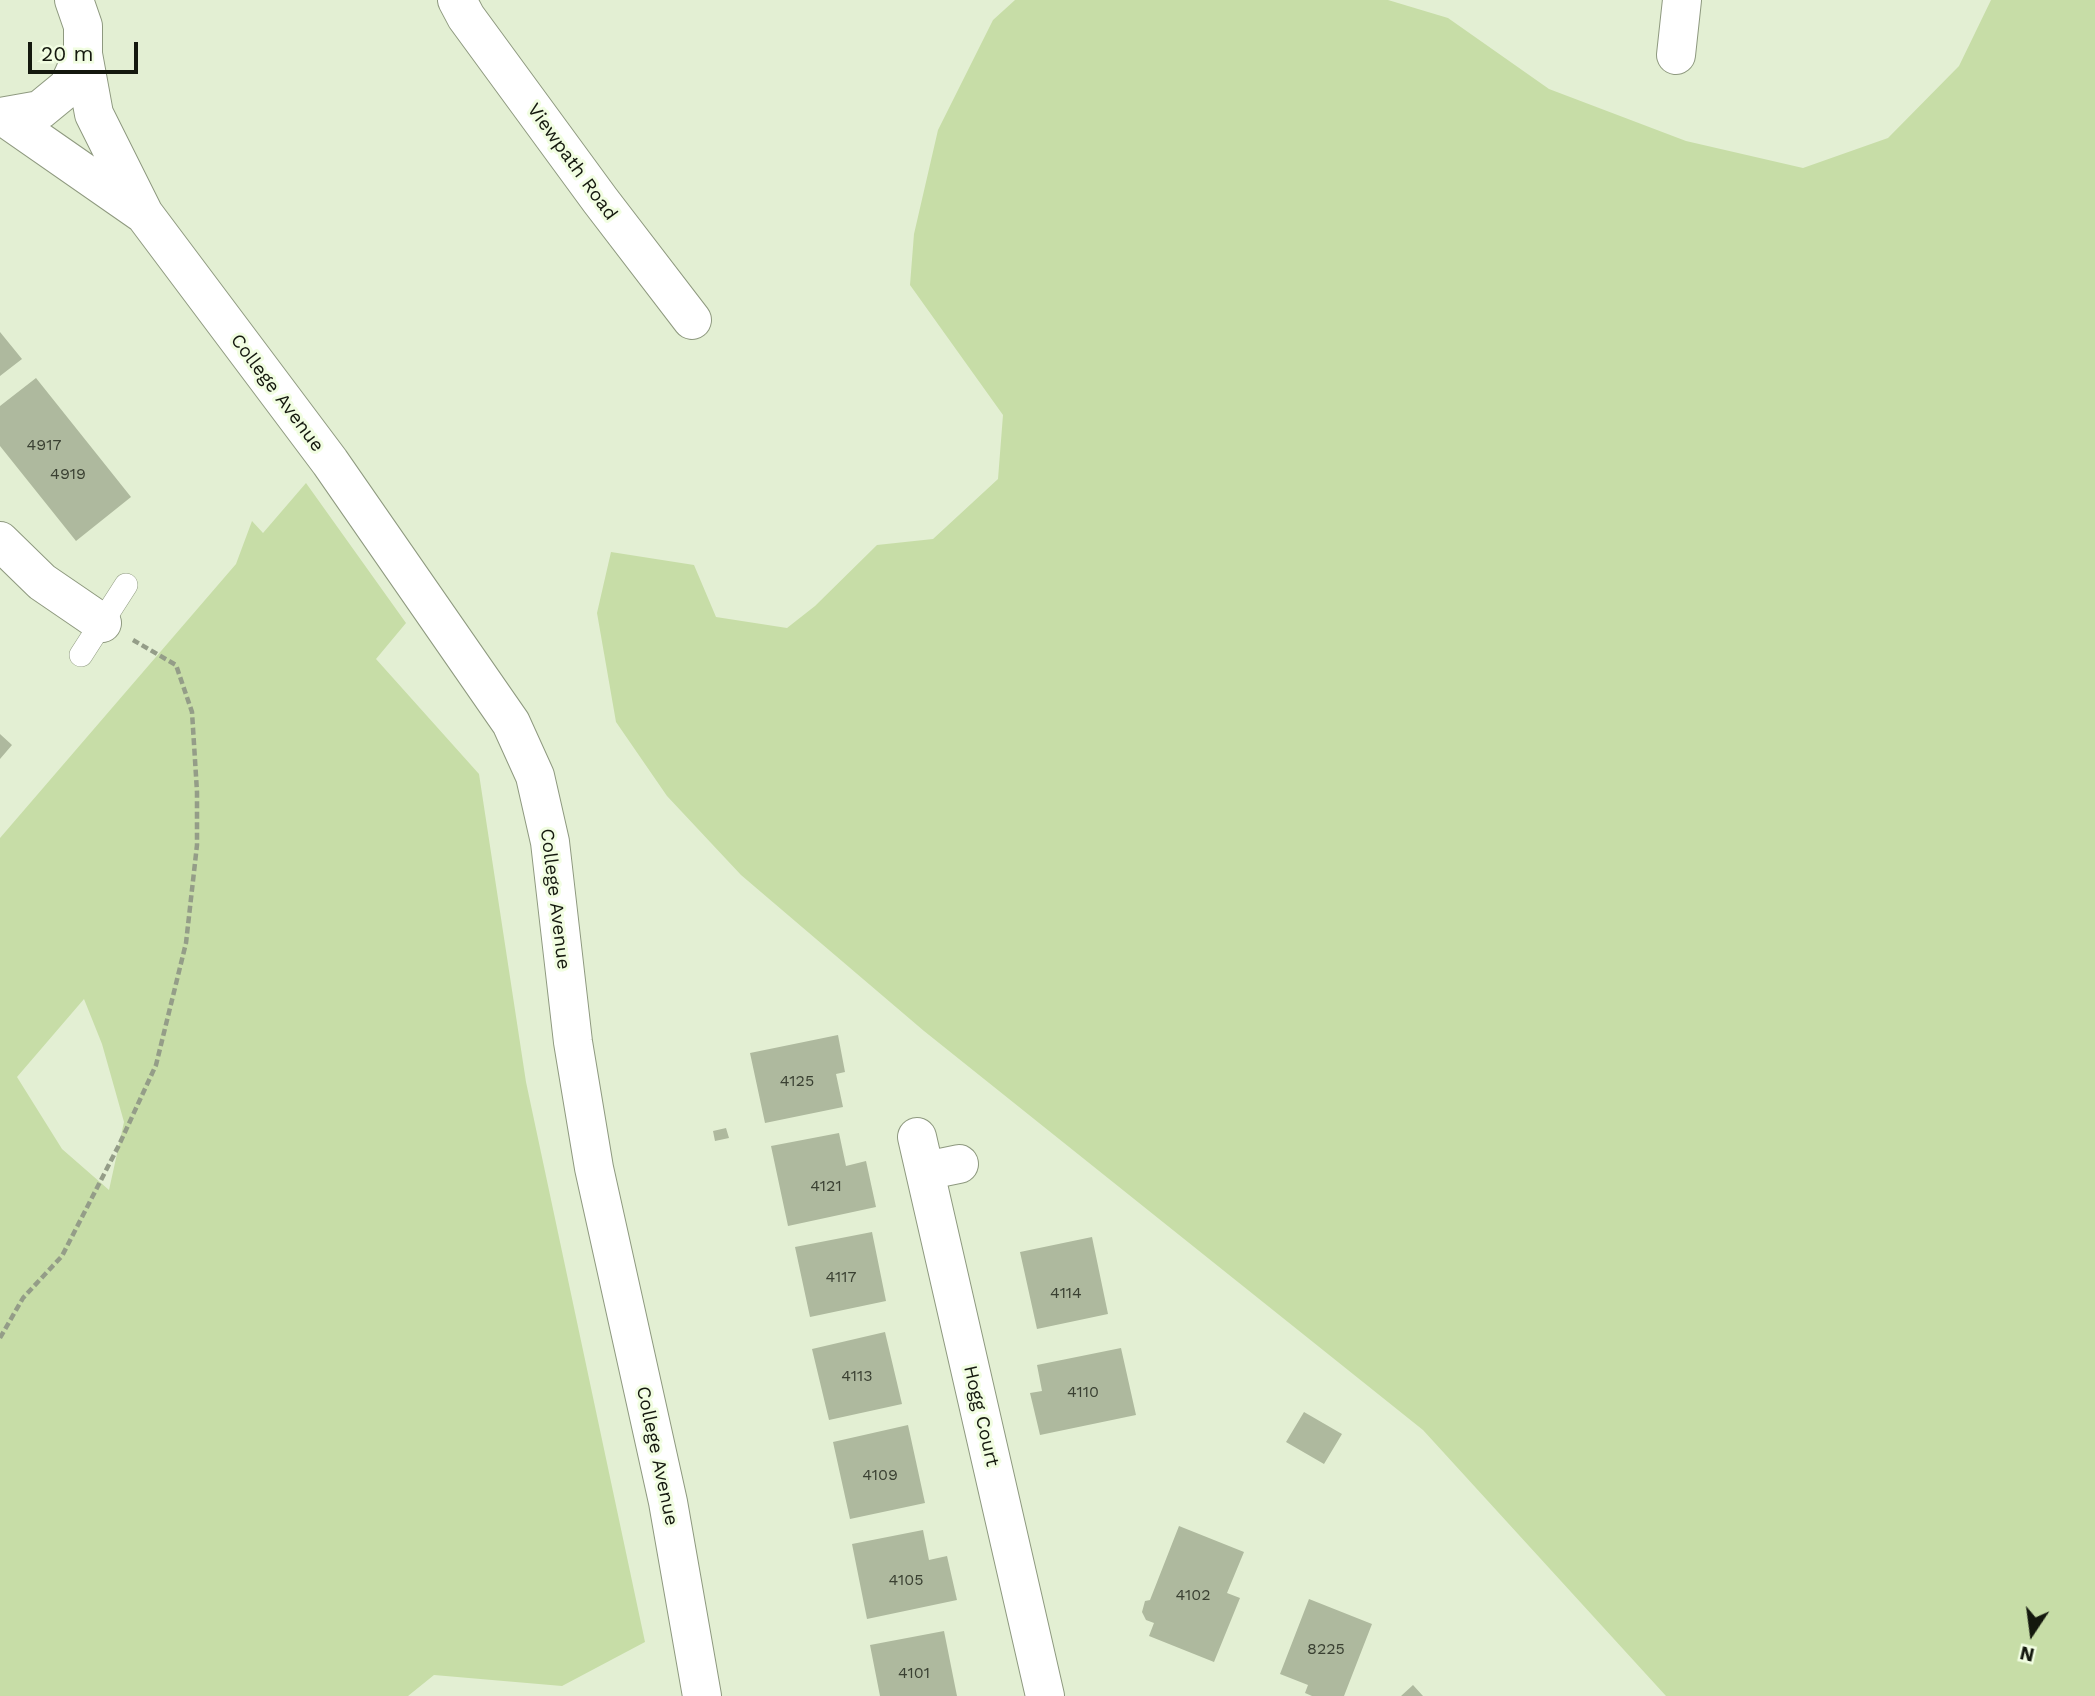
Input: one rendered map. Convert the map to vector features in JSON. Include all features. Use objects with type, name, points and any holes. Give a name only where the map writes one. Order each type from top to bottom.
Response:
[{"type":"street","name":"College Avenue","points":[[74,0],[83,26],[83,54],[94,114],[144,214],[353,496],[511,723],[535,776],[550,842],[573,1042],[594,1168],[668,1502],[702,1696]]},
{"type":"street","name":"Viewpath Road","points":[[457,0],[466,17],[600,200],[692,320]]},
{"type":"street","points":[[1676,55],[1682,0]]},
{"type":"street","name":"College Avenue","points":[[2,117],[40,110],[68,87],[83,54]]},
{"type":"street","name":"College Avenue","points":[[2,117],[144,214]]},
{"type":"street","points":[[0,541],[42,582],[102,623]]},
{"type":"street","name":"Hogg Court","points":[[934,1157],[1045,1696]]},
{"type":"lane","points":[[81,655],[126,585]]},
{"type":"path","points":[[0,1338],[23,1298],[62,1256],[119,1145],[156,1065],[186,943],[197,845],[192,712],[176,665],[102,623]]},
{"type":"green space","points":[[1015,0],[1388,0],[1448,18],[1549,89],[1686,141],[1803,168],[1888,138],[1959,66],[1991,0],[2095,0],[2095,1696],[1666,1696],[1423,1430],[924,1031],[741,875],[667,796],[616,722],[597,613],[611,552],[694,565],[716,617],[787,628],[815,606],[877,545],[933,539],[998,479],[1003,415],[910,285],[914,234],[938,130],[993,20]]},
{"type":"green space","points":[[306,483],[406,623],[376,659],[479,774],[526,1082],[645,1642],[562,1686],[434,1675],[408,1696],[0,1696],[0,838],[236,564],[252,521],[263,533]],"holes":[[[84,999],[102,1044],[124,1122],[109,1190],[62,1149],[17,1077]]]},
{"type":"building","points":[[0,332],[22,359],[0,376]]},
{"type":"building","points":[[36,378],[131,497],[76,541],[0,446],[0,406]]},
{"type":"building","points":[[0,734],[12,745],[0,759]]},
{"type":"building","points":[[838,1035],[845,1072],[836,1074],[843,1107],[765,1123],[750,1053]]},
{"type":"building","points":[[726,1128],[729,1138],[715,1141],[713,1131]]},
{"type":"building","points":[[839,1133],[846,1166],[866,1161],[876,1207],[788,1226],[771,1146]]},
{"type":"building","points":[[872,1232],[886,1301],[810,1317],[795,1247]]},
{"type":"building","points":[[1092,1237],[1108,1314],[1037,1329],[1020,1252]]},
{"type":"building","points":[[885,1332],[902,1404],[829,1420],[812,1349]]},
{"type":"building","points":[[1121,1348],[1136,1415],[1040,1435],[1030,1393],[1042,1391],[1037,1365]]},
{"type":"building","points":[[1304,1412],[1342,1434],[1324,1464],[1286,1442]]},
{"type":"building","points":[[908,1425],[925,1503],[850,1519],[833,1442]]},
{"type":"building","points":[[1179,1526],[1244,1552],[1227,1593],[1240,1598],[1214,1662],[1149,1636],[1154,1623],[1146,1620],[1142,1612],[1145,1601],[1150,1600]]},
{"type":"building","points":[[923,1530],[929,1560],[947,1556],[957,1600],[867,1619],[852,1544]]},
{"type":"building","points":[[1309,1599],[1372,1624],[1344,1696],[1312,1696],[1305,1693],[1308,1685],[1280,1674]]},
{"type":"building","points":[[944,1631],[957,1696],[880,1696],[870,1645]]},
{"type":"building","points":[[1413,1685],[1423,1696],[1401,1696]]}]
